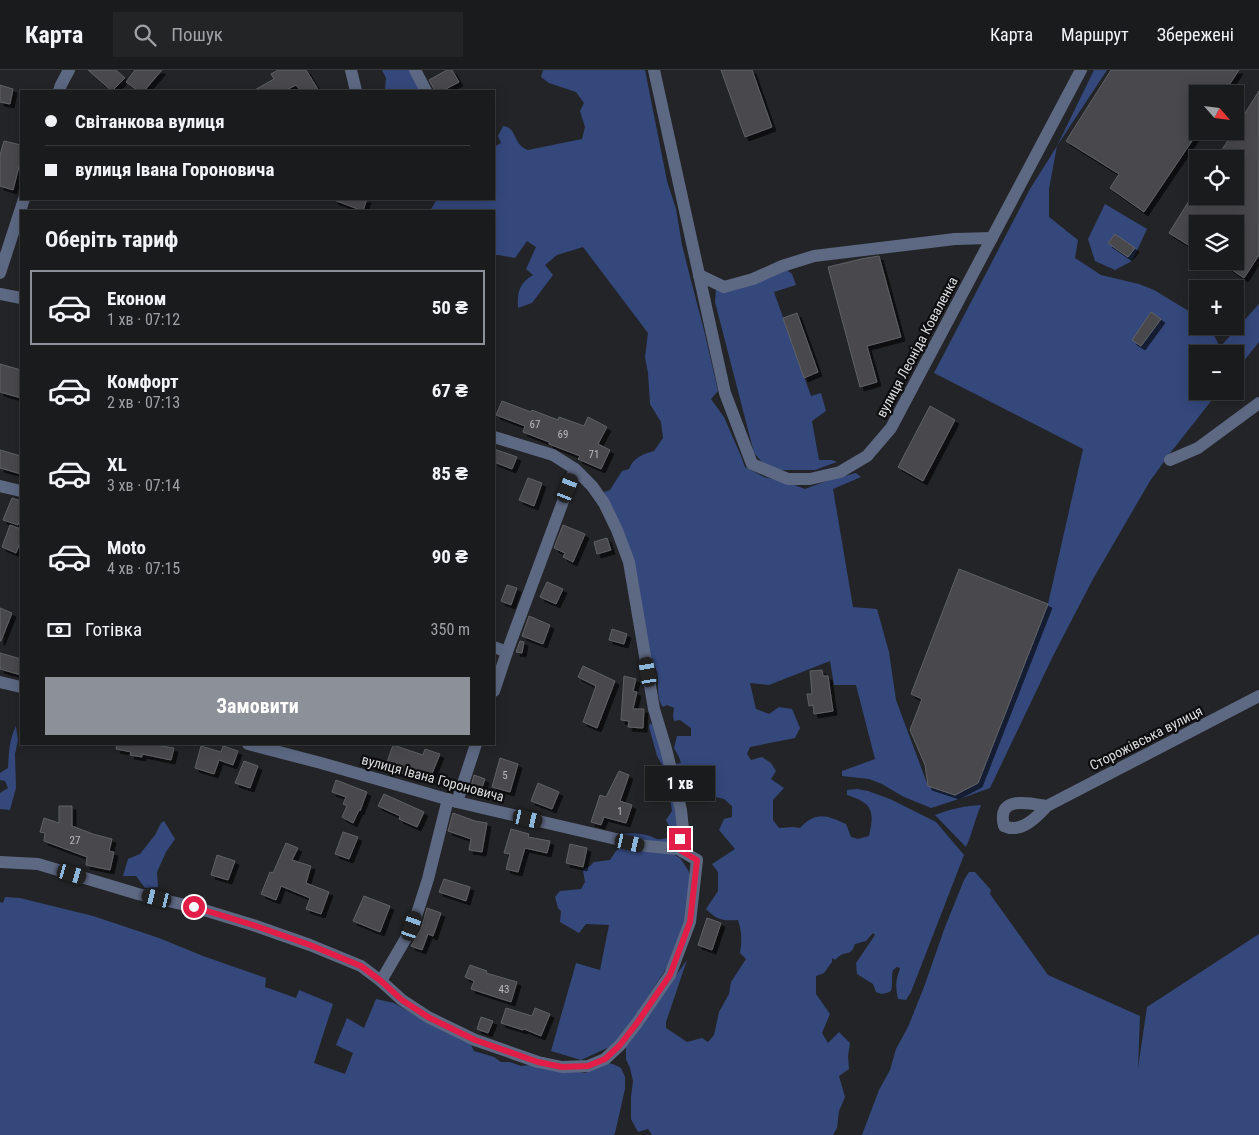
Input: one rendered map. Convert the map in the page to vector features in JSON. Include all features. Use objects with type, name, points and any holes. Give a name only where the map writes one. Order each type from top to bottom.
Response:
[{"type":"street","points":[[59,90],[69,70]]},
{"type":"street","points":[[351,70],[356,90]]},
{"type":"street","points":[[415,70],[425,90]]},
{"type":"street","name":"вулиця Леоніда Коваленка","points":[[654,70],[725,393],[752,464],[788,480],[810,479],[840,472],[867,456],[891,428],[1082,70]]},
{"type":"street","points":[[0,273],[20,211]]},
{"type":"street","points":[[699,275],[724,287],[754,279],[782,266],[814,256],[954,240],[992,238]]},
{"type":"street","points":[[0,294],[20,298]]},
{"type":"street","points":[[1170,460],[1198,448],[1259,403]]},
{"type":"street","points":[[495,437],[553,455],[575,469],[592,486],[604,503],[617,530],[629,562],[654,708],[681,810],[683,829],[678,849]]},
{"type":"street","points":[[495,688],[575,469]]},
{"type":"street","points":[[0,486],[20,491]]},
{"type":"street","points":[[495,647],[507,652]]},
{"type":"street","points":[[0,682],[20,687]]},
{"type":"street","name":"Сторожівська вулиця","points":[[1047,806],[1259,696]]},
{"type":"street","name":"вулиця Івана Гороновича","points":[[252,745],[453,801],[646,846],[678,849],[697,860],[690,922],[670,975],[620,1045],[605,1059],[588,1066],[562,1067],[538,1062],[475,1040],[428,1017],[402,1000],[381,981]]},
{"type":"street","points":[[0,862],[38,864],[138,894],[194,907],[253,925],[310,945],[361,966],[381,981],[412,926],[453,801],[476,745]]},
{"type":"shaded area","points":[[382,70],[411,70],[421,90],[386,90],[386,78]]},
{"type":"shaded area","points":[[543,70],[645,70],[667,181],[676,209],[682,245],[718,391],[711,399],[724,417],[745,467],[764,477],[805,489],[856,473],[861,477],[833,489],[853,607],[877,609],[889,652],[896,700],[928,786],[955,795],[978,783],[1048,604],[1083,449],[934,373],[1030,189],[1057,146],[1049,189],[1049,217],[1078,240],[1075,258],[1101,275],[1139,284],[1154,290],[1189,311],[1189,335],[1214,335],[1219,345],[1189,345],[1189,400],[1212,400],[1150,481],[1093,579],[1053,656],[990,788],[931,808],[869,779],[842,776],[842,771],[875,759],[856,685],[834,685],[830,661],[769,685],[750,683],[756,709],[769,714],[779,707],[792,709],[800,728],[795,738],[750,747],[747,754],[751,760],[762,757],[771,763],[776,771],[771,779],[784,788],[773,800],[773,820],[779,828],[800,828],[811,819],[821,816],[833,818],[846,824],[851,837],[858,839],[869,836],[872,820],[870,809],[862,801],[847,795],[847,790],[857,789],[890,799],[936,822],[964,855],[911,992],[906,1000],[898,999],[896,990],[900,968],[897,967],[893,970],[891,991],[884,994],[876,992],[873,984],[857,974],[856,963],[875,935],[873,933],[866,941],[855,944],[850,952],[841,955],[835,960],[832,958],[832,962],[824,973],[816,976],[816,994],[830,1014],[822,1033],[828,1043],[839,1032],[850,1043],[849,1069],[839,1076],[845,1097],[839,1111],[837,1128],[833,1135],[652,1135],[648,1129],[638,1132],[631,1119],[633,1081],[626,1059],[626,1044],[687,960],[666,1022],[666,1028],[687,1042],[702,1038],[708,1042],[714,1035],[719,1012],[729,994],[731,982],[746,959],[740,953],[741,936],[738,920],[720,919],[713,916],[706,909],[718,891],[718,872],[712,864],[735,849],[719,830],[724,819],[732,817],[732,806],[724,799],[712,796],[710,779],[706,773],[695,784],[683,780],[671,782],[680,812],[674,844],[655,845],[620,834],[640,834],[660,839],[667,838],[671,830],[666,820],[672,811],[670,798],[662,790],[663,766],[657,756],[649,727],[650,723],[654,726],[669,765],[681,763],[674,748],[677,736],[691,736],[691,728],[680,720],[674,721],[674,708],[667,705],[663,707],[659,699],[657,672],[648,653],[613,514],[604,492],[610,490],[622,471],[629,469],[636,459],[654,451],[663,438],[661,422],[650,404],[645,357],[648,333],[583,247],[557,255],[545,265],[553,275],[532,303],[518,308],[520,289],[525,281],[533,275],[526,269],[536,247],[527,241],[515,258],[495,255],[495,210],[431,210],[436,200],[495,200],[495,146],[501,143],[498,136],[503,126],[508,127],[519,144],[528,150],[582,139],[585,127],[580,111],[584,103],[576,92],[549,83],[541,77]]},
{"type":"shaded area","points":[[1094,70],[1107,70],[1057,146]]},
{"type":"shaded area","points":[[1105,204],[1147,229],[1132,261],[1115,270],[1095,261],[1088,239]]},
{"type":"shaded area","points":[[782,266],[792,274],[796,285],[774,292],[811,396],[821,393],[826,411],[812,421],[819,460],[837,462],[815,470],[776,470],[762,462],[754,453],[715,302],[716,290]]},
{"type":"shaded area","points":[[1259,304],[1259,342],[1244,361],[1244,345],[1222,345],[1231,335],[1244,335],[1244,321]]},
{"type":"shaded area","points":[[16,726],[18,740],[15,754],[16,788],[10,810],[0,809],[0,793],[8,788],[5,781],[0,780],[0,773],[8,768],[11,741]]},
{"type":"shaded area","points":[[981,805],[966,847],[935,815],[957,808]]},
{"type":"shaded area","points":[[164,821],[175,839],[166,852],[157,872],[158,887],[145,888],[136,876],[123,876],[128,859],[140,854]]},
{"type":"shaded area","points":[[623,846],[668,851],[680,858],[691,877],[688,914],[673,958],[618,1043],[581,1060],[551,1051],[576,963],[600,970],[609,925],[586,924],[579,933],[560,922],[561,911],[558,908],[555,897],[560,891],[581,889],[585,882],[583,870],[594,862],[610,860],[616,851]]},
{"type":"shaded area","points":[[969,872],[975,872],[991,890],[990,894],[1048,975],[1140,1016],[1138,1068],[1147,1007],[1259,934],[1259,1135],[862,1135],[879,1090],[890,1070],[896,1049],[908,1027],[945,927]]},
{"type":"shaded area","points":[[5,897],[20,898],[93,916],[159,938],[266,978],[265,987],[296,998],[299,990],[333,1004],[314,1063],[345,1074],[353,1053],[336,1045],[347,1018],[364,1028],[376,999],[394,1003],[470,1043],[474,1051],[494,1057],[501,1062],[586,1073],[598,1064],[616,1065],[621,1068],[625,1077],[625,1089],[615,1133],[614,1135],[0,1135],[0,902],[3,903]]},
{"type":"building","points":[[88,70],[116,70],[125,78],[111,90]]},
{"type":"building","points":[[135,70],[162,70],[145,90],[137,90],[126,82]]},
{"type":"building","points":[[278,70],[306,70],[318,90],[300,90],[296,85],[286,90],[255,90],[274,79],[271,74]]},
{"type":"building","points":[[447,70],[452,70],[459,82],[444,90],[434,90],[429,80]]},
{"type":"building","points":[[721,70],[752,70],[772,127],[745,137]]},
{"type":"building","points":[[1111,70],[1239,70],[1229,85],[1189,85],[1189,140],[1193,140],[1144,212],[1110,188],[1119,174],[1066,141]]},
{"type":"building","points":[[0,85],[13,89],[10,104],[0,102]]},
{"type":"building","points":[[1259,91],[1259,255],[1244,278],[1232,270],[1244,270],[1244,215],[1189,215],[1189,245],[1169,233],[1189,201],[1189,205],[1244,205],[1244,150],[1222,150],[1228,140],[1244,140],[1244,115]]},
{"type":"building","points":[[4,141],[20,145],[20,163],[13,190],[0,186],[0,155]]},
{"type":"building","points":[[334,200],[367,200],[363,210]]},
{"type":"building","points":[[1115,234],[1135,248],[1128,257],[1108,243]]},
{"type":"building","points":[[879,256],[901,337],[867,346],[877,382],[860,387],[828,267]]},
{"type":"building","points":[[1151,312],[1161,319],[1141,346],[1132,340]]},
{"type":"building","points":[[797,313],[818,372],[804,378],[783,318]]},
{"type":"building","points":[[0,364],[20,370],[20,398],[0,392]]},
{"type":"building","points":[[502,401],[531,412],[532,410],[558,420],[559,417],[584,426],[588,417],[607,427],[598,444],[610,450],[601,469],[578,459],[580,456],[523,432],[525,426],[496,415]]},
{"type":"building","points":[[930,406],[955,420],[923,481],[898,467]]},
{"type":"building","points":[[495,449],[517,457],[512,469],[495,462]]},
{"type":"building","points":[[0,450],[20,456],[20,474],[0,468]]},
{"type":"building","points":[[528,478],[542,483],[534,506],[519,500]]},
{"type":"building","points":[[12,498],[20,501],[20,520],[18,525],[3,520]]},
{"type":"building","points":[[10,525],[20,529],[20,543],[16,553],[2,547]]},
{"type":"building","points":[[563,525],[585,534],[573,562],[563,557],[565,553],[554,548]]},
{"type":"building","points":[[607,538],[611,550],[597,554],[594,542]]},
{"type":"building","points":[[959,569],[1048,604],[978,783],[955,795],[928,786],[925,765],[910,730],[922,699],[911,694]]},
{"type":"building","points":[[547,582],[563,589],[556,604],[540,597]]},
{"type":"building","points":[[507,585],[517,588],[511,605],[501,601]]},
{"type":"building","points":[[0,608],[12,613],[1,641],[0,641]]},
{"type":"building","points":[[529,616],[550,625],[543,644],[522,636]]},
{"type":"building","points":[[612,629],[627,634],[624,644],[609,640]]},
{"type":"building","points":[[520,641],[524,642],[522,653],[516,652]]},
{"type":"building","points":[[0,653],[20,659],[20,675],[0,669]]},
{"type":"building","points":[[583,666],[615,681],[597,728],[583,722],[596,686],[578,677]]},
{"type":"building","points":[[822,670],[823,676],[828,676],[833,711],[814,714],[813,705],[809,706],[807,694],[812,694],[810,671]]},
{"type":"building","points":[[624,676],[636,679],[633,691],[637,692],[633,709],[644,709],[643,728],[628,727],[629,721],[621,720]]},
{"type":"building","points":[[117,745],[155,745],[174,748],[171,760],[142,754],[142,757],[130,755],[131,752],[116,749]]},
{"type":"building","points":[[393,745],[423,755],[425,749],[440,754],[431,776],[417,771],[414,777],[385,768]]},
{"type":"building","points":[[201,746],[221,752],[223,746],[238,751],[233,765],[219,760],[214,774],[195,768]]},
{"type":"building","points":[[500,758],[518,764],[510,792],[492,787]]},
{"type":"building","points":[[244,761],[258,766],[250,788],[235,783]]},
{"type":"building","points":[[619,771],[629,775],[620,801],[632,805],[626,823],[604,817],[601,825],[591,822],[600,795],[606,797]]},
{"type":"building","points":[[474,775],[485,779],[480,793],[470,790]]},
{"type":"building","points":[[336,780],[367,792],[353,823],[342,817],[347,806],[343,804],[346,797],[332,792]]},
{"type":"building","points":[[538,783],[559,792],[552,809],[531,801]]},
{"type":"building","points":[[384,794],[424,812],[417,827],[399,819],[400,816],[378,806]]},
{"type":"building","points":[[59,806],[72,806],[72,826],[112,839],[109,851],[114,852],[110,870],[86,865],[87,857],[44,841],[45,833],[40,832],[44,818],[59,823]]},
{"type":"building","points":[[453,813],[487,823],[482,852],[469,850],[471,839],[448,831]]},
{"type":"building","points":[[511,829],[529,834],[528,837],[550,841],[547,853],[525,848],[518,872],[506,869],[510,854],[504,853]]},
{"type":"building","points":[[343,832],[358,837],[349,859],[335,854]]},
{"type":"building","points":[[286,843],[298,848],[292,860],[311,866],[306,883],[329,892],[321,914],[306,909],[310,898],[281,886],[276,900],[261,894],[270,872],[273,873]]},
{"type":"building","points":[[570,844],[587,848],[583,867],[566,863]]},
{"type":"building","points":[[217,855],[235,861],[228,880],[211,875]]},
{"type":"building","points":[[444,879],[470,887],[466,901],[439,892]]},
{"type":"building","points":[[364,896],[390,906],[380,932],[353,921]]},
{"type":"building","points":[[427,908],[441,913],[433,936],[428,934],[422,950],[411,946],[421,929]]},
{"type":"building","points":[[707,918],[721,923],[712,950],[698,945]]},
{"type":"building","points":[[470,965],[487,971],[486,973],[517,982],[511,1002],[471,989],[474,981],[465,977]]},
{"type":"building","points":[[506,1008],[532,1016],[535,1008],[550,1014],[541,1036],[501,1023]]},
{"type":"building","points":[[481,1017],[493,1021],[488,1033],[477,1029]]},
{"type":"route","points":[[194,907],[310,945],[361,966],[402,1000],[428,1017],[475,1040],[538,1062],[562,1067],[588,1066],[605,1059],[620,1045],[670,975],[690,922],[697,860],[678,849],[680,839]]}]
